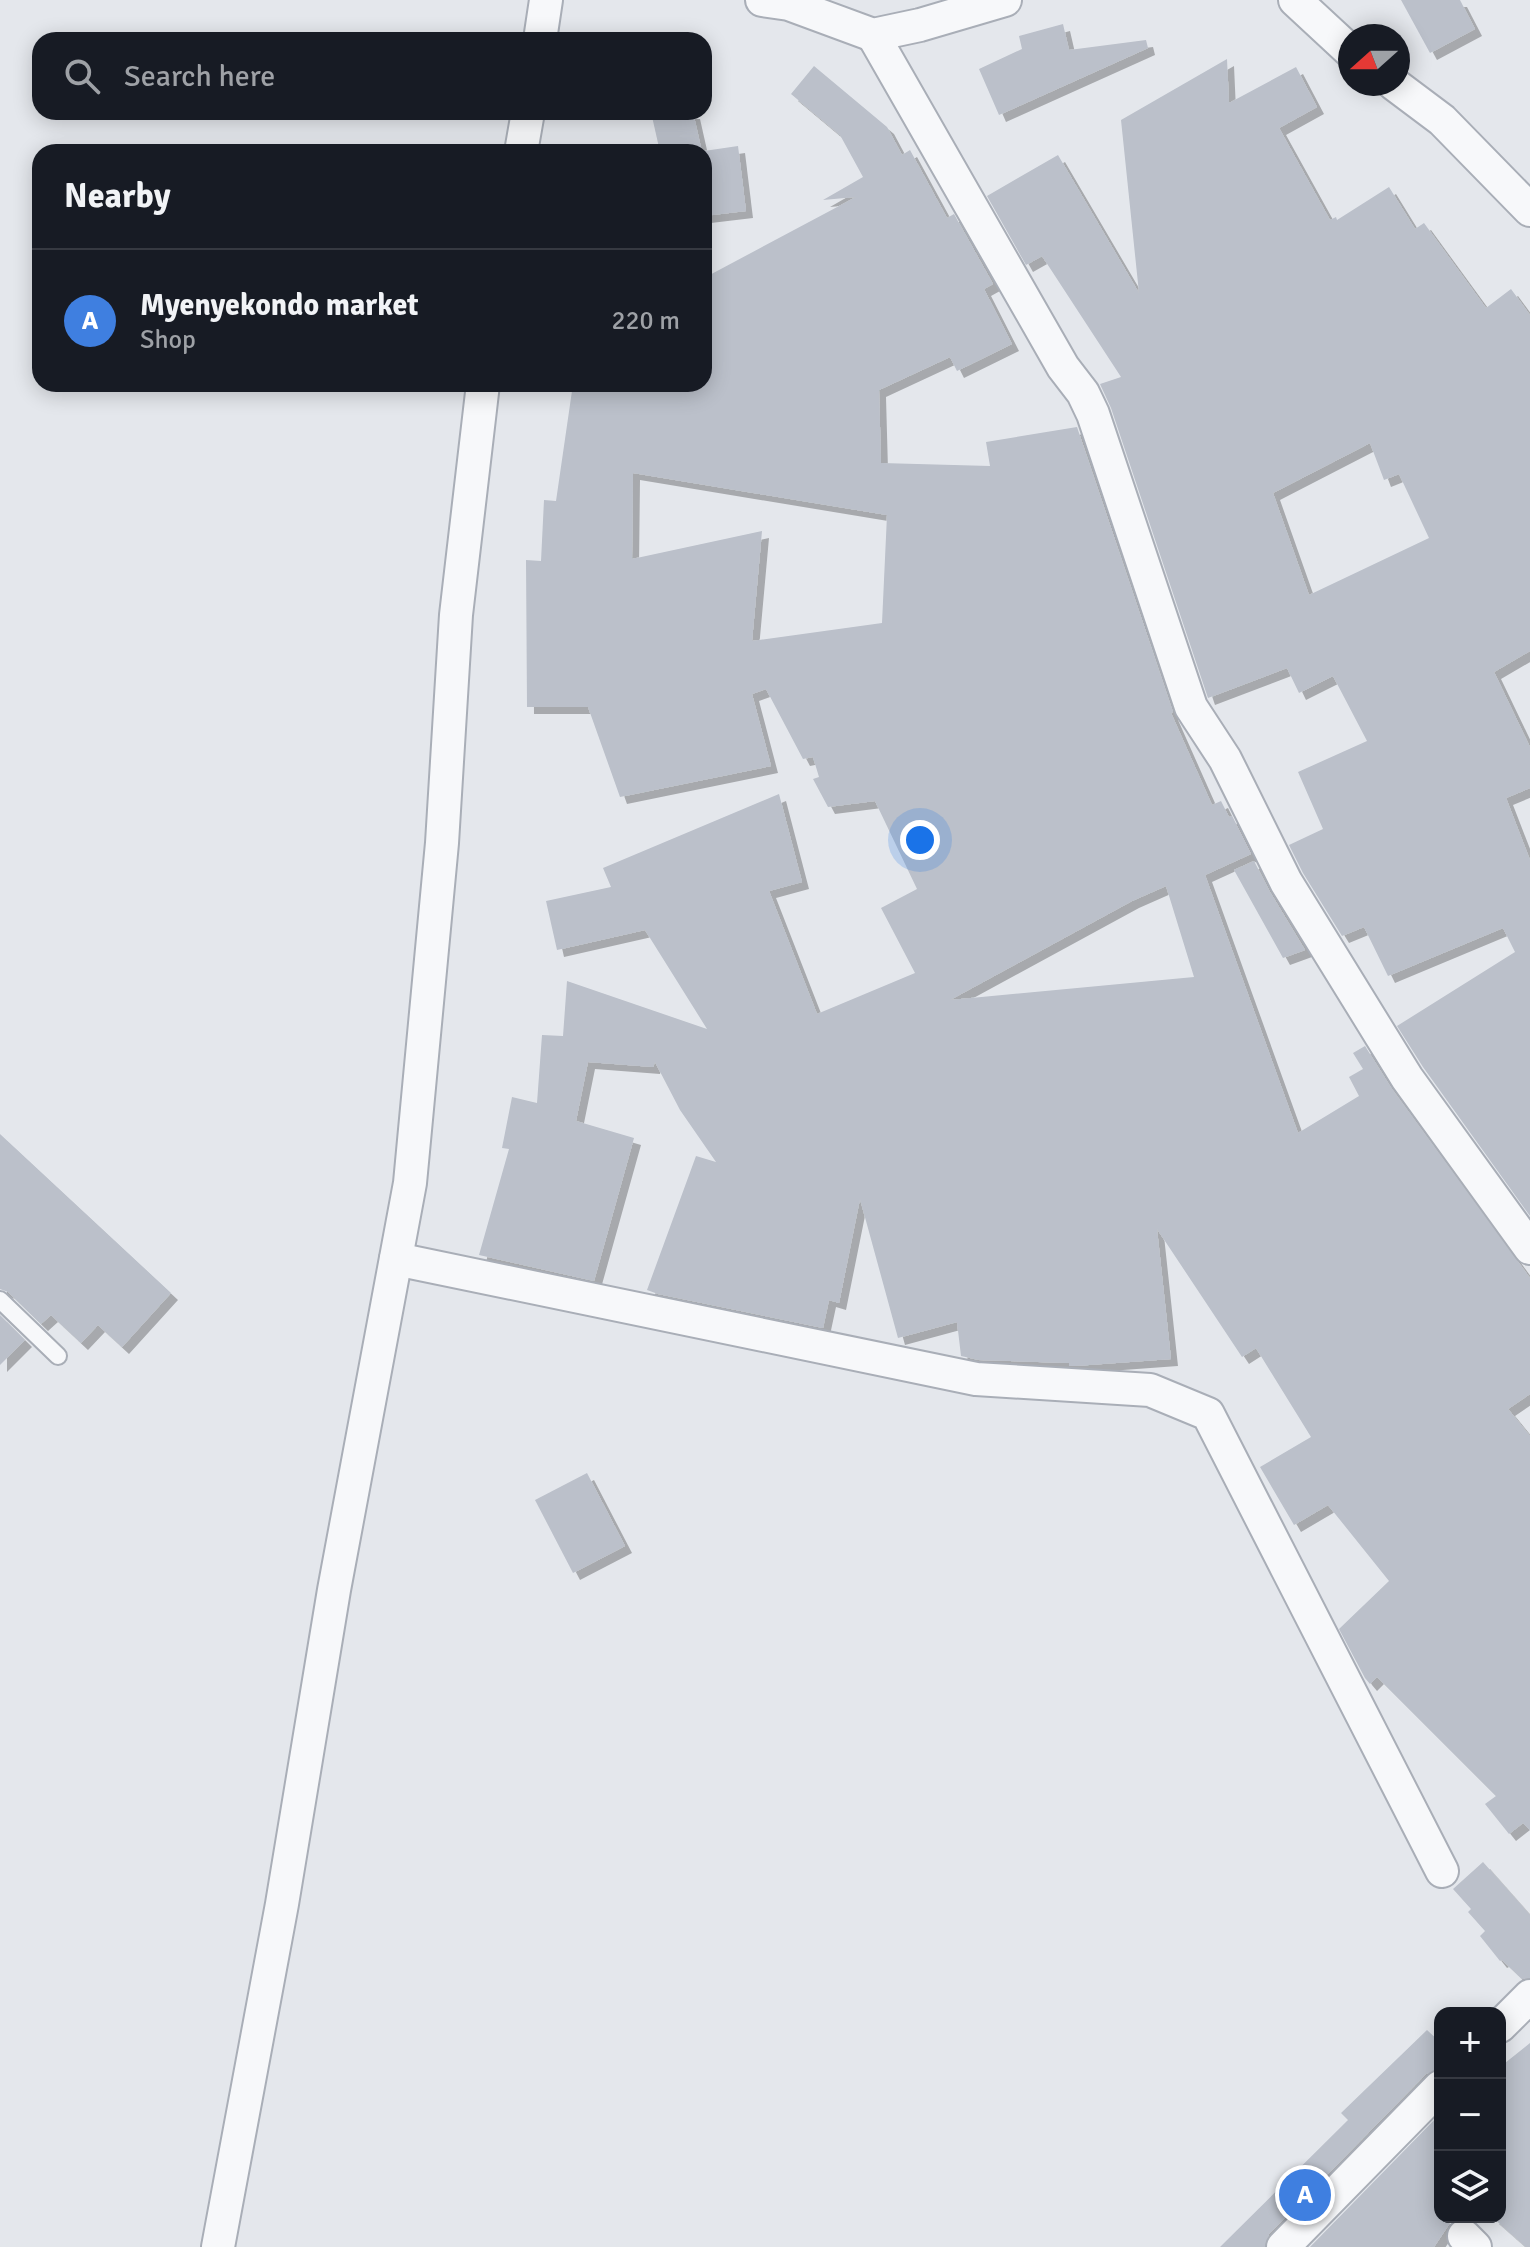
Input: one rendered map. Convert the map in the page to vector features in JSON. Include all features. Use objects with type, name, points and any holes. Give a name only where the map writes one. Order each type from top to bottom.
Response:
[{"type":"street","points":[[541,32],[546,0]]},
{"type":"street","points":[[762,0],[789,4],[873,35],[1005,0]]},
{"type":"street","points":[[1295,0],[1338,40]]},
{"type":"street","points":[[873,35],[1093,414],[1191,707],[1225,759],[1286,882],[1407,1078],[1530,1248]]},
{"type":"street","points":[[1410,96],[1442,120],[1530,210]]},
{"type":"street","points":[[522,144],[527,120]]},
{"type":"street","points":[[218,2247],[282,1904],[334,1590],[410,1183],[442,843],[456,615],[482,392]]},
{"type":"street","points":[[396,1259],[976,1379],[1150,1390],[1208,1414],[1442,1871]]},
{"type":"street","points":[[1506,2020],[1530,1996]]},
{"type":"street","points":[[1283,2247],[1434,2093]]},
{"type":"lane","points":[[0,1300],[58,1356]]},
{"type":"building","points":[[1401,0],[1460,0],[1475,29],[1430,53]]},
{"type":"building","points":[[1063,24],[1069,50],[1146,40],[1148,48],[999,115],[979,69],[1022,49],[1019,36]]},
{"type":"building","points":[[1227,59],[1229,103],[1296,67],[1317,107],[1279,128],[1330,220],[1336,217],[1337,220],[1389,187],[1415,229],[1424,223],[1486,308],[1511,289],[1530,315],[1530,651],[1494,672],[1530,747],[1530,788],[1506,798],[1530,860],[1530,1216],[1397,1026],[1515,952],[1503,928],[1388,976],[1364,927],[1342,936],[1289,845],[1323,829],[1298,772],[1367,741],[1333,676],[1299,693],[1287,668],[1208,698],[1111,408],[1100,384],[1121,377],[1042,256],[1026,265],[987,196],[1058,155],[1139,293],[1121,120]],"holes":[[[1370,443],[1384,480],[1399,474],[1429,538],[1309,595],[1273,493]]]},
{"type":"building","points":[[814,66],[887,127],[902,155],[910,150],[947,218],[954,214],[993,284],[984,289],[1012,344],[957,371],[950,357],[879,390],[881,463],[990,466],[986,442],[1077,427],[1171,713],[1212,805],[1221,801],[1251,854],[1205,875],[1298,1133],[1359,1096],[1349,1077],[1363,1069],[1353,1053],[1365,1046],[1392,1089],[1530,1278],[1530,1394],[1508,1409],[1530,1436],[1530,1830],[1523,1823],[1509,1834],[1485,1804],[1496,1796],[1377,1677],[1370,1684],[1365,1678],[1339,1629],[1389,1581],[1328,1505],[1294,1525],[1260,1467],[1311,1437],[1256,1348],[1242,1357],[1157,1229],[1171,1359],[1075,1366],[1069,1366],[1069,1363],[979,1360],[961,1356],[957,1322],[898,1338],[860,1199],[839,1303],[829,1300],[823,1328],[658,1294],[647,1290],[696,1156],[716,1162],[680,1110],[655,1062],[653,1067],[588,1062],[576,1121],[634,1138],[594,1281],[479,1255],[509,1149],[502,1148],[512,1097],[537,1103],[542,1035],[563,1036],[567,981],[707,1029],[645,930],[557,950],[546,901],[611,887],[603,868],[779,794],[802,882],[769,891],[817,1014],[915,973],[881,908],[917,889],[875,801],[828,807],[813,779],[819,777],[813,757],[803,759],[766,689],[752,694],[771,766],[620,797],[588,707],[527,707],[526,560],[541,561],[544,500],[556,501],[572,392],[712,392],[712,274],[856,197],[823,200],[863,177],[840,135],[791,94]],"holes":[[[633,473],[887,515],[882,623],[752,641],[762,531],[632,559]],[[1166,886],[1194,977],[950,1000],[1132,901]]]},
{"type":"building","points":[[653,120],[695,120],[700,144],[658,144]]},
{"type":"building","points":[[738,146],[746,211],[712,215],[712,150]]},
{"type":"building","points":[[1254,861],[1305,950],[1283,958],[1234,870]]},
{"type":"building","points":[[0,1134],[171,1293],[122,1347],[98,1325],[81,1343],[51,1315],[41,1324],[8,1292],[0,1289]]},
{"type":"building","points":[[0,1315],[25,1340],[0,1365]]},
{"type":"building","points":[[587,1473],[625,1546],[573,1573],[535,1500]]},
{"type":"building","points":[[1483,1862],[1530,1915],[1530,1978],[1522,1979],[1500,1961],[1480,1936],[1485,1931],[1468,1912],[1471,1909],[1453,1889]]},
{"type":"building","points":[[1427,2030],[1434,2036],[1434,2071],[1426,2074],[1269,2234],[1265,2247],[1220,2247],[1348,2120],[1341,2113]]},
{"type":"building","points":[[1530,2043],[1530,2247],[1526,2247],[1499,2223],[1506,2223],[1506,2062]]},
{"type":"building","points":[[1434,2120],[1434,2223],[1450,2223],[1434,2247],[1310,2247]]},
{"type":"place","name":"Myenyekondo market","points":[[1305,2195]]}]
